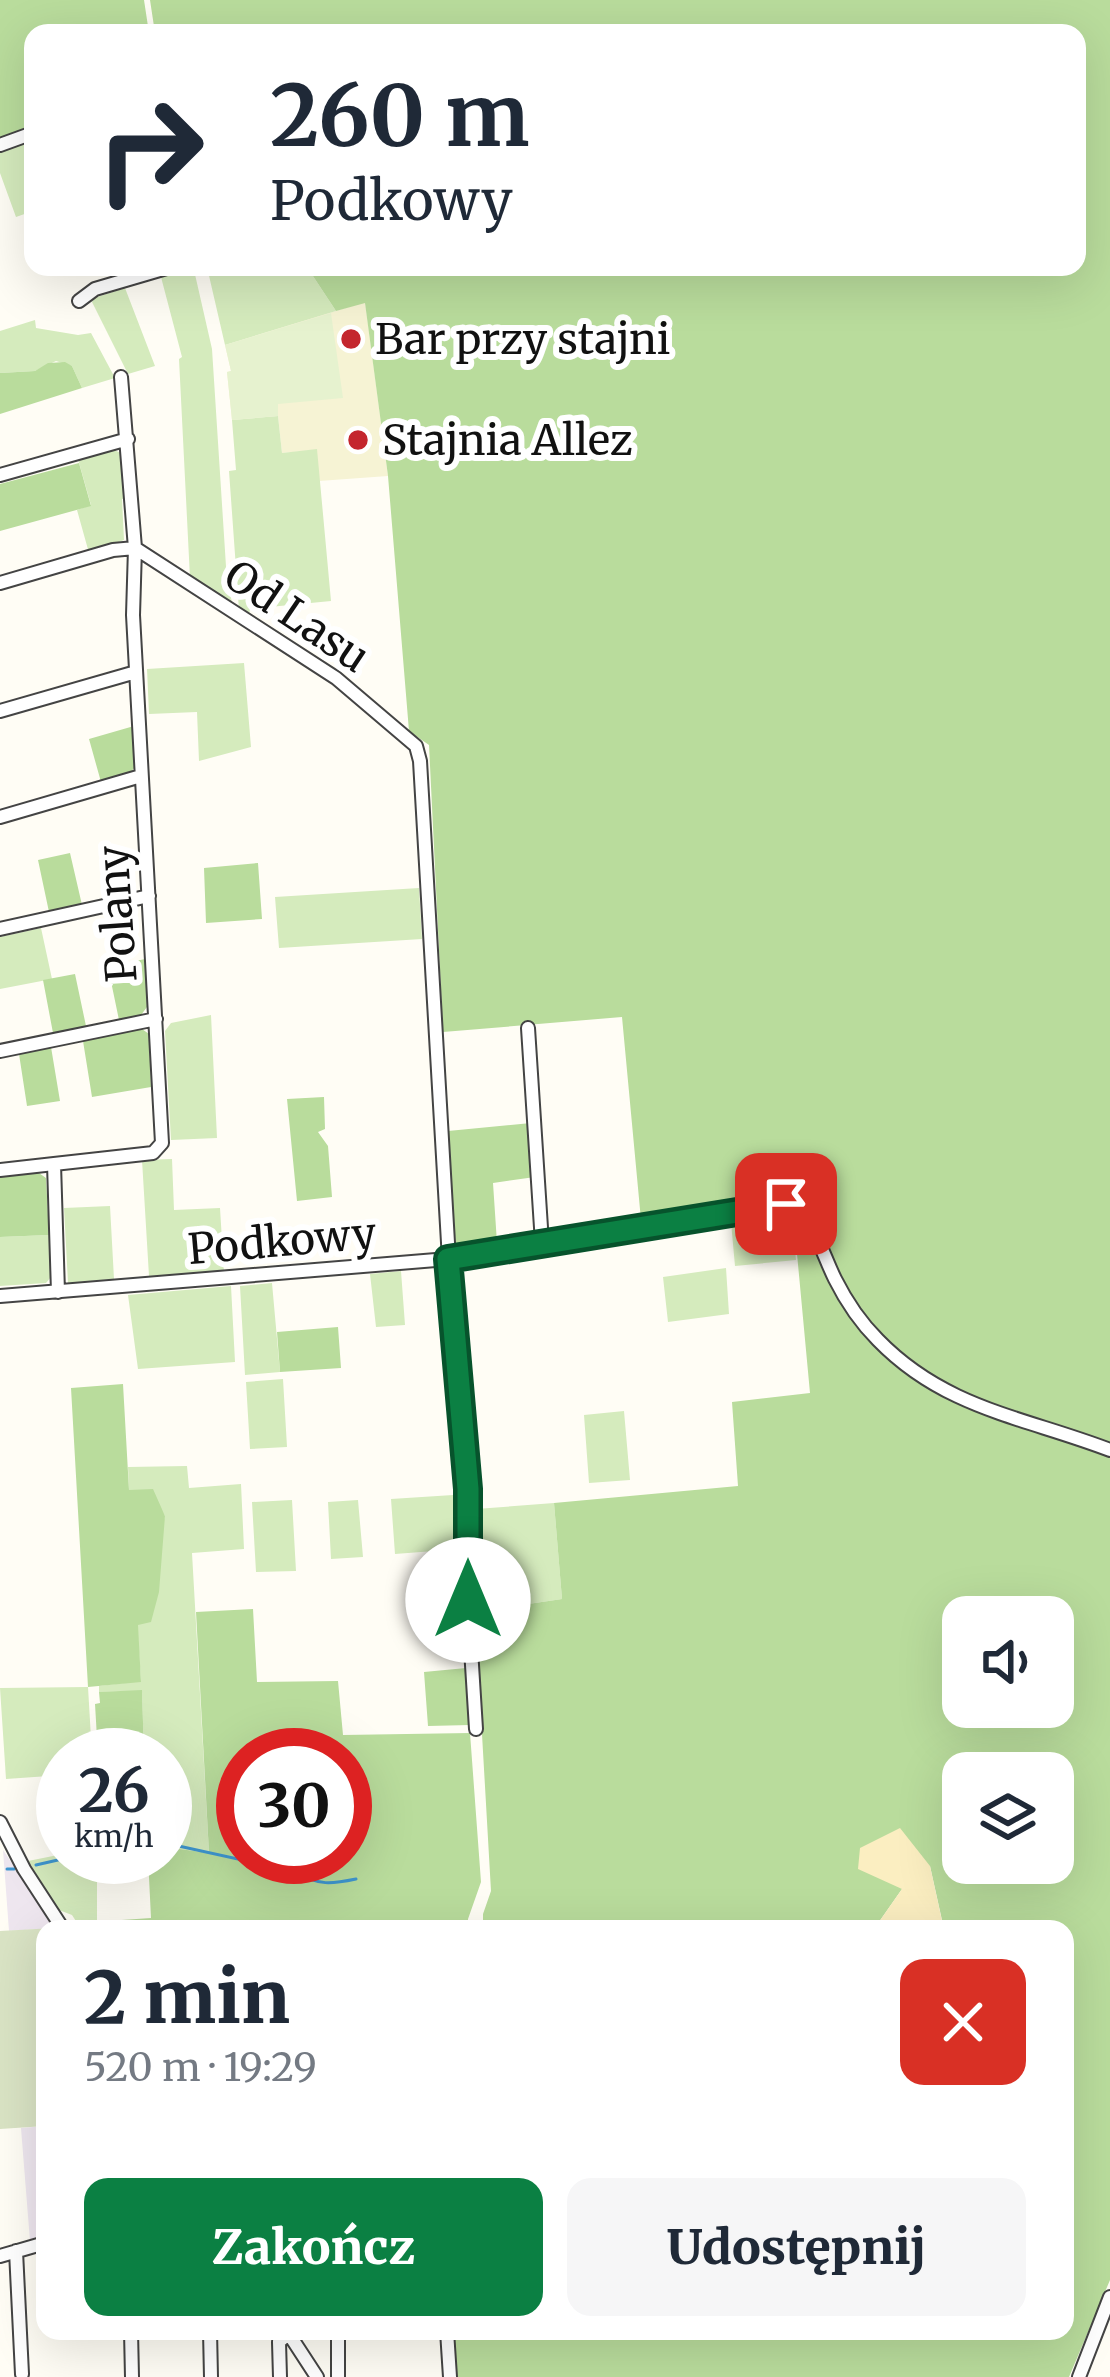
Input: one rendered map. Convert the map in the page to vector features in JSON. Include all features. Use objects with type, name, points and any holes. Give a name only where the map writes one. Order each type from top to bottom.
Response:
[{"type":"street","points":[[79,301],[95,290],[141,276]]},
{"type":"street","name":"Polany","points":[[54,1164],[154,1153],[160,1148],[133,615],[136,548],[122,377]]},
{"type":"street","points":[[0,475],[128,439]]},
{"type":"street","points":[[0,583],[113,550],[136,548]]},
{"type":"street","name":"Od Lasu","points":[[136,548],[336,678],[416,746],[448,1259]]},
{"type":"street","points":[[0,711],[136,672]]},
{"type":"street","points":[[0,818],[141,776]]},
{"type":"street","points":[[0,929],[149,896]]},
{"type":"street","points":[[0,1051],[156,1019]]},
{"type":"street","points":[[528,1028],[542,1243]]},
{"type":"street","points":[[0,1169],[54,1164],[58,1292]]},
{"type":"street","name":"Podkowy","points":[[0,1296],[448,1259],[786,1204],[800,1211],[811,1226],[837,1283],[868,1330],[915,1374],[975,1407],[1110,1450]]},
{"type":"street","points":[[448,1259],[468,1489],[468,1600],[476,1729]]},
{"type":"street","points":[[0,1822],[57,1920]]},
{"type":"street","points":[[0,2256],[36,2246]]},
{"type":"street","points":[[16,2252],[22,2374]]},
{"type":"street","points":[[1079,2377],[1110,2297]]},
{"type":"street","points":[[131,2340],[132,2377]]},
{"type":"street","points":[[210,2340],[211,2377]]},
{"type":"street","points":[[280,2377],[281,2340]]},
{"type":"street","points":[[293,2340],[317,2377]]},
{"type":"street","points":[[338,2340],[338,2377]]},
{"type":"street","points":[[448,2340],[450,2377]]},
{"type":"shaded area","points":[[365,302],[388,476],[319,481],[316,450],[282,453],[278,416],[232,420],[225,345]]},
{"type":"shaded area","points":[[3,1850],[49,1920],[36,1920],[36,1929],[9,1931]]},
{"type":"shaded area","points":[[36,2127],[36,2239],[30,2241],[21,2128]]},
{"type":"green space","points":[[0,0],[144,0],[148,24],[24,24],[24,133],[0,141]]},
{"type":"green space","points":[[150,0],[1110,0],[1110,2280],[1069,2377],[455,2377],[455,2340],[1074,2340],[1074,1920],[942,1920],[930,1866],[902,1889],[880,1920],[483,1920],[491,1891],[475,1612],[562,1599],[554,1503],[738,1486],[732,1402],[810,1393],[792,1200],[641,1220],[622,1017],[443,1032],[429,745],[409,731],[388,476],[365,303],[336,311],[313,276],[1086,276],[1086,24],[154,24]]},
{"type":"green space","points":[[24,142],[24,214],[16,217],[0,173],[0,150]]},
{"type":"green space","points":[[195,276],[212,349],[227,582],[233,606],[190,578],[182,357],[161,277]]},
{"type":"green space","points":[[209,276],[313,276],[336,311],[225,345]]},
{"type":"green space","points":[[125,288],[155,366],[128,374],[92,302]]},
{"type":"green space","points":[[331,313],[343,398],[278,404],[278,416],[232,420],[225,345]]},
{"type":"green space","points":[[35,320],[36,328],[91,333],[115,378],[82,388],[72,366],[56,361],[35,371],[0,373],[0,331]]},
{"type":"green space","points":[[48,363],[72,366],[82,388],[0,414],[0,373],[35,371]]},
{"type":"green space","points":[[278,416],[282,453],[317,449],[331,601],[250,609],[249,615],[239,610],[229,471],[236,470],[232,420]]},
{"type":"green space","points":[[112,449],[123,454],[129,498],[122,499],[124,540],[89,553],[77,510],[91,505],[78,459]]},
{"type":"green space","points":[[79,463],[91,506],[0,531],[0,484]]},
{"type":"green space","points":[[244,663],[251,747],[199,761],[197,712],[149,714],[147,669]]},
{"type":"green space","points":[[134,726],[136,766],[129,774],[101,782],[89,739]]},
{"type":"green space","points":[[70,853],[82,905],[49,912],[38,860]]},
{"type":"green space","points":[[258,863],[262,919],[206,923],[204,868]]},
{"type":"green space","points":[[419,888],[422,939],[279,948],[275,897]]},
{"type":"green space","points":[[41,928],[52,979],[0,989],[0,937]]},
{"type":"green space","points":[[145,959],[147,1007],[141,1015],[119,1020],[108,967]]},
{"type":"green space","points":[[75,974],[86,1026],[53,1033],[43,980]]},
{"type":"green space","points":[[211,1015],[217,1138],[171,1140],[165,1031],[171,1023]]},
{"type":"green space","points":[[142,1029],[149,1034],[151,1087],[92,1097],[83,1041]]},
{"type":"green space","points":[[51,1047],[60,1101],[27,1106],[19,1054]]},
{"type":"green space","points":[[324,1097],[325,1129],[318,1132],[328,1146],[332,1197],[297,1201],[287,1099]]},
{"type":"green space","points":[[531,1123],[535,1177],[493,1183],[497,1243],[456,1250],[448,1131]]},
{"type":"green space","points":[[172,1159],[174,1210],[220,1208],[224,1273],[149,1276],[142,1160]]},
{"type":"green space","points":[[39,1173],[46,1178],[49,1235],[0,1237],[0,1177]]},
{"type":"green space","points":[[110,1206],[114,1279],[68,1283],[64,1208]]},
{"type":"green space","points":[[791,1213],[796,1260],[735,1266],[731,1222]]},
{"type":"green space","points":[[49,1235],[51,1277],[46,1283],[0,1286],[0,1237]]},
{"type":"green space","points":[[726,1268],[729,1314],[668,1322],[663,1277]]},
{"type":"green space","points":[[401,1271],[405,1325],[376,1327],[370,1274]]},
{"type":"green space","points":[[272,1283],[280,1372],[245,1375],[240,1286]]},
{"type":"green space","points":[[231,1286],[235,1362],[138,1369],[128,1295]]},
{"type":"green space","points":[[338,1327],[341,1368],[280,1372],[277,1332]]},
{"type":"green space","points":[[283,1379],[287,1447],[250,1449],[246,1382]]},
{"type":"green space","points":[[123,1384],[129,1490],[153,1489],[165,1516],[159,1592],[151,1622],[138,1625],[141,1682],[88,1687],[71,1388]]},
{"type":"green space","points":[[624,1411],[630,1480],[589,1483],[584,1415]]},
{"type":"green space","points":[[187,1466],[189,1488],[241,1484],[244,1549],[192,1553],[209,1853],[192,1851],[192,1728],[143,1728],[142,1691],[99,1692],[99,1686],[141,1681],[137,1624],[165,1516],[159,1505],[129,1491],[128,1467]]},
{"type":"green space","points":[[453,1495],[458,1499],[460,1549],[395,1554],[391,1499]]},
{"type":"green space","points":[[292,1500],[296,1571],[256,1572],[252,1502]]},
{"type":"green space","points":[[358,1500],[363,1557],[331,1559],[328,1502]]},
{"type":"green space","points":[[554,1503],[562,1599],[475,1612],[476,1509]]},
{"type":"green space","points":[[253,1609],[257,1682],[338,1681],[342,1728],[216,1728],[216,1884],[372,1884],[372,1735],[470,1733],[481,1882],[468,1920],[122,1920],[151,1918],[149,1884],[192,1884],[192,1851],[209,1853],[196,1612]]},
{"type":"green space","points":[[466,1668],[470,1725],[428,1726],[424,1672]]},
{"type":"green space","points":[[88,1687],[90,1728],[36,1728],[36,1777],[6,1779],[0,1688]]},
{"type":"green space","points":[[142,1690],[143,1728],[96,1728],[99,1692]]},
{"type":"green space","points":[[43,1884],[97,1884],[97,1920],[75,1920],[59,1910]]},
{"type":"green space","points":[[36,1929],[36,2127],[0,2129],[0,1931]]},
{"type":"sand","points":[[900,1828],[930,1866],[942,1920],[880,1920],[902,1889],[858,1869],[860,1848]]},
{"type":"waterway","points":[[192,1849],[216,1854]]},
{"type":"waterway","points":[[7,1869],[14,1869]]},
{"type":"place","name":"Bar przy stajni","points":[[351,339]]},
{"type":"place","name":"Stajnia Allez","points":[[358,440]]},
{"type":"route","points":[[468,1600],[468,1489],[448,1259],[786,1204]]}]
